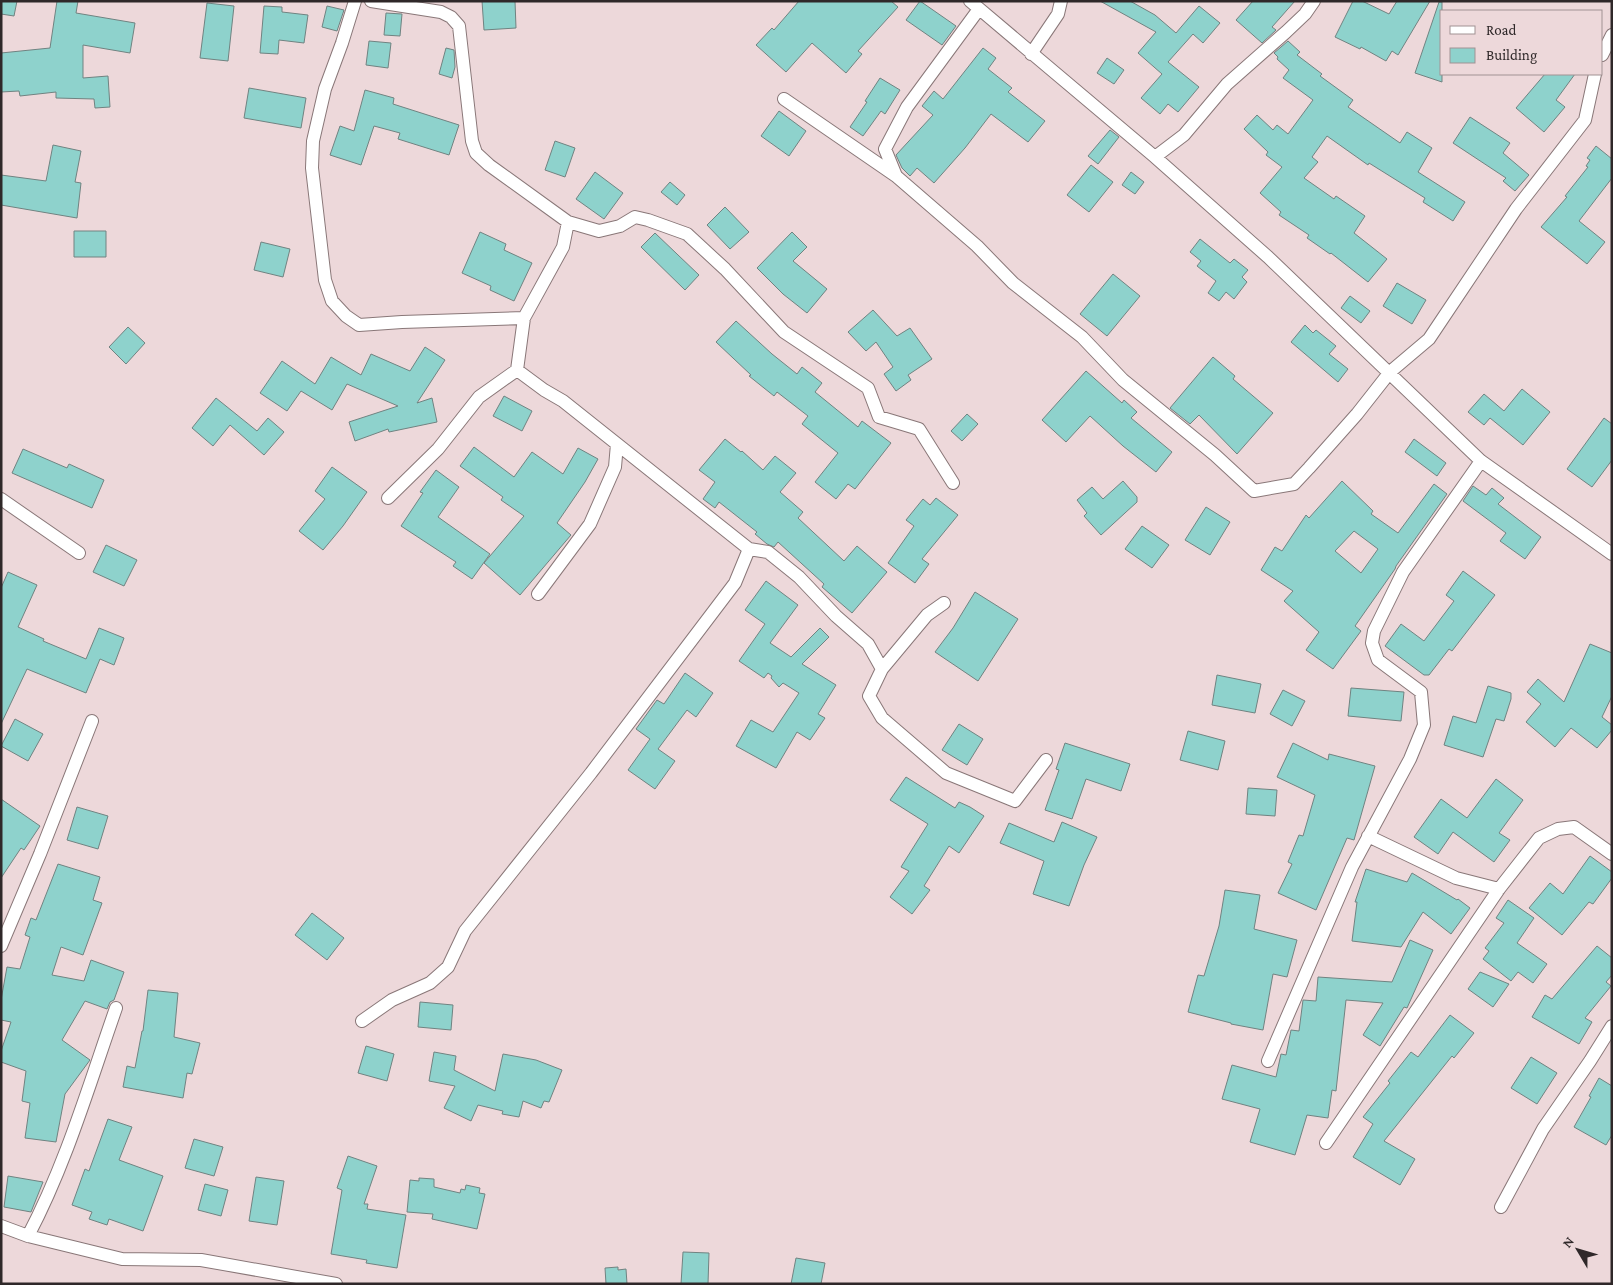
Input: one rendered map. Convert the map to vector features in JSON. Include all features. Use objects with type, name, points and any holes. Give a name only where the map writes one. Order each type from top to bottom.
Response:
[{"type":"street","points":[[355,1],[325,89],[313,141],[312,168],[325,280],[332,302],[346,316],[359,325],[524,318]]},
{"type":"street","points":[[371,1],[441,12],[451,17],[459,26],[472,142],[476,153],[488,165],[568,222],[599,231],[620,226],[634,217],[688,234],[784,332],[868,388],[878,417],[919,429],[953,483]]},
{"type":"street","points":[[1031,54],[1058,14],[1060,1]]},
{"type":"street","points":[[1155,157],[1184,134],[1227,84],[1305,14],[1314,1]]},
{"type":"street","points":[[896,176],[885,149],[907,107],[975,5],[1155,157],[1268,257],[1481,461],[1612,554]]},
{"type":"street","points":[[1603,54],[1612,35]]},
{"type":"street","points":[[784,99],[896,176],[978,246],[1013,282],[1082,337],[1124,380],[1215,454],[1254,491],[1294,484],[1310,468],[1390,372],[1429,339],[1516,208],[1585,120],[1595,75]]},
{"type":"street","points":[[388,498],[438,449],[479,398],[518,370],[524,318],[563,247],[568,222]]},
{"type":"street","points":[[518,370],[562,401],[749,549],[768,552],[799,577],[836,616],[868,644],[882,668]]},
{"type":"street","points":[[538,594],[590,524],[615,467],[617,444]]},
{"type":"street","points":[[615,467],[636,459]]},
{"type":"street","points":[[1268,1061],[1352,867],[1410,759],[1424,725],[1421,692],[1378,660],[1372,644],[1374,631],[1403,572],[1481,461]]},
{"type":"street","points":[[1,499],[79,553]]},
{"type":"street","points":[[362,1021],[392,1000],[430,983],[448,967],[465,931],[590,773],[736,583],[749,549]]},
{"type":"street","points":[[944,604],[927,615],[882,668],[869,696],[882,718],[946,773],[1015,801],[1046,760]]},
{"type":"street","points":[[1,946],[40,854],[92,721]]},
{"type":"street","points":[[1326,1143],[1499,889],[1539,838],[1558,828],[1574,827],[1612,854]]},
{"type":"street","points":[[1368,836],[1456,878],[1499,889]]},
{"type":"street","points":[[28,1236],[49,1193],[72,1137],[116,1008]]},
{"type":"street","points":[[1501,1207],[1543,1129],[1612,1026]]},
{"type":"street","points":[[1,1226],[28,1236],[122,1259],[201,1260],[336,1284]]},
{"type":"building","points":[[1,1],[17,1],[14,16],[1,14]]},
{"type":"building","points":[[57,1],[78,1],[76,13],[135,23],[130,53],[83,45],[83,78],[108,76],[110,107],[95,108],[94,99],[56,98],[56,92],[20,96],[19,91],[1,92],[1,53],[50,48]]},
{"type":"building","points":[[482,1],[515,1],[516,28],[484,30]]},
{"type":"building","points":[[799,1],[891,1],[898,7],[858,51],[862,54],[846,73],[812,43],[786,72],[756,45],[772,28],[774,30]]},
{"type":"building","points":[[920,1],[956,26],[942,45],[906,20]]},
{"type":"building","points":[[1100,1],[1130,1],[1155,15],[1176,33],[1199,6],[1220,23],[1203,43],[1193,34],[1168,62],[1199,87],[1178,112],[1168,104],[1160,114],[1141,98],[1162,74],[1138,53],[1156,32]]},
{"type":"building","points":[[1253,1],[1295,1],[1272,27],[1276,30],[1262,43],[1236,20]]},
{"type":"building","points":[[1353,1],[1362,1],[1389,14],[1397,1],[1430,1],[1398,55],[1392,51],[1386,61],[1361,47],[1360,49],[1335,37]]},
{"type":"building","points":[[1439,2],[1442,2],[1442,10],[1440,10],[1440,75],[1442,75],[1442,82],[1415,73]]},
{"type":"building","points":[[207,3],[234,6],[228,61],[200,58]]},
{"type":"building","points":[[264,6],[282,7],[282,12],[308,15],[304,43],[279,40],[278,54],[260,53]]},
{"type":"building","points":[[327,6],[344,10],[337,31],[322,27]]},
{"type":"building","points":[[386,13],[402,14],[400,36],[384,35]]},
{"type":"building","points":[[369,41],[391,43],[388,68],[366,65]]},
{"type":"building","points":[[1288,41],[1300,52],[1297,55],[1322,74],[1320,76],[1353,100],[1348,107],[1400,143],[1407,132],[1432,148],[1418,172],[1465,202],[1453,221],[1423,202],[1425,198],[1369,163],[1368,165],[1327,136],[1312,157],[1318,162],[1304,178],[1334,199],[1336,196],[1365,216],[1354,233],[1387,259],[1368,282],[1331,253],[1307,238],[1309,235],[1279,215],[1281,212],[1260,193],[1282,167],[1266,155],[1268,152],[1244,129],[1257,115],[1273,130],[1277,125],[1288,134],[1313,100],[1283,78],[1289,70],[1277,59],[1278,57],[1274,53]]},
{"type":"building","points":[[446,48],[454,50],[455,67],[452,78],[439,74]]},
{"type":"building","points":[[983,48],[996,58],[988,69],[1012,88],[1008,92],[1045,121],[1028,142],[991,114],[965,148],[934,183],[917,168],[910,176],[902,168],[896,155],[933,115],[922,106],[934,91],[943,99]]},
{"type":"building","points":[[1107,58],[1124,70],[1114,84],[1097,73]]},
{"type":"building","points":[[1544,75],[1574,75],[1556,100],[1565,107],[1544,132],[1516,108]]},
{"type":"building","points":[[880,78],[900,90],[885,114],[881,111],[863,136],[850,127]]},
{"type":"building","points":[[249,88],[306,98],[301,128],[244,118]]},
{"type":"building","points":[[365,90],[394,98],[393,104],[459,125],[449,155],[398,139],[400,133],[374,126],[361,165],[330,155],[340,126],[354,131]]},
{"type":"building","points":[[779,111],[806,131],[789,156],[761,136]]},
{"type":"building","points":[[1470,117],[1510,143],[1503,153],[1529,175],[1515,191],[1503,181],[1506,178],[1453,143]]},
{"type":"building","points":[[1110,130],[1119,137],[1098,164],[1088,156]]},
{"type":"building","points":[[555,141],[575,148],[565,177],[545,170]]},
{"type":"building","points":[[53,145],[81,151],[75,182],[81,183],[77,218],[1,205],[1,175],[46,181]]},
{"type":"building","points":[[1596,146],[1612,159],[1612,178],[1579,221],[1605,242],[1587,264],[1541,227],[1567,197],[1565,196],[1588,167],[1586,166],[1590,160],[1587,158]]},
{"type":"building","points":[[1091,165],[1113,182],[1089,212],[1067,195]]},
{"type":"building","points":[[595,172],[623,193],[604,219],[576,199]]},
{"type":"building","points":[[1131,172],[1144,182],[1135,194],[1122,185]]},
{"type":"building","points":[[670,182],[685,195],[677,205],[661,192]]},
{"type":"building","points":[[725,207],[749,232],[730,249],[707,225]]},
{"type":"building","points":[[74,231],[106,231],[106,257],[74,257]]},
{"type":"building","points":[[480,232],[506,244],[504,250],[532,263],[514,301],[490,290],[491,286],[462,273]]},
{"type":"building","points":[[792,232],[807,247],[793,261],[827,289],[807,313],[783,294],[757,268]]},
{"type":"building","points":[[655,233],[699,275],[685,290],[641,247]]},
{"type":"building","points":[[1200,239],[1230,263],[1234,259],[1248,270],[1242,277],[1247,282],[1234,299],[1226,292],[1219,301],[1208,293],[1216,281],[1197,266],[1201,261],[1190,252]]},
{"type":"building","points":[[261,242],[290,249],[283,277],[254,270]]},
{"type":"building","points":[[1113,274],[1140,296],[1107,336],[1080,314]]},
{"type":"building","points":[[1397,283],[1426,300],[1412,324],[1383,306]]},
{"type":"building","points":[[1350,296],[1370,311],[1361,323],[1341,308]]},
{"type":"building","points":[[873,310],[897,336],[910,328],[932,359],[908,375],[911,380],[896,391],[884,374],[893,367],[876,342],[866,351],[848,332]]},
{"type":"building","points":[[736,321],[797,374],[802,367],[822,383],[815,392],[858,427],[862,421],[891,443],[855,489],[848,484],[836,499],[815,482],[838,453],[802,424],[808,416],[777,392],[774,396],[749,376],[751,375],[716,342]]},
{"type":"building","points":[[1305,325],[1313,333],[1316,330],[1336,346],[1329,354],[1348,369],[1338,382],[1291,342]]},
{"type":"building","points":[[128,327],[145,343],[126,364],[109,347]]},
{"type":"building","points":[[425,347],[445,360],[417,403],[432,398],[437,422],[389,432],[388,429],[355,441],[349,422],[398,406],[347,384],[332,410],[301,391],[287,411],[260,393],[282,361],[315,384],[331,357],[361,375],[371,354],[410,371]]},
{"type":"building","points":[[1213,357],[1235,376],[1233,379],[1273,413],[1237,454],[1199,415],[1190,424],[1170,408]]},
{"type":"building","points":[[1086,371],[1122,403],[1124,400],[1137,412],[1131,418],[1172,452],[1156,472],[1123,446],[1090,416],[1066,442],[1042,420]]},
{"type":"building","points":[[1522,389],[1550,412],[1523,445],[1490,418],[1484,425],[1468,412],[1484,394],[1504,411]]},
{"type":"building","points":[[504,396],[532,411],[522,431],[493,416]]},
{"type":"building","points":[[216,398],[257,431],[268,418],[284,432],[264,455],[230,425],[213,446],[192,428]]},
{"type":"building","points":[[967,414],[978,424],[962,441],[951,431]]},
{"type":"building","points":[[1604,418],[1612,424],[1612,460],[1592,487],[1567,469]]},
{"type":"building","points":[[725,439],[763,470],[775,456],[796,473],[780,492],[803,512],[798,518],[844,561],[857,546],[887,572],[852,613],[822,587],[824,584],[778,542],[774,547],[767,544],[755,534],[757,532],[719,502],[715,508],[703,499],[715,482],[699,470]]},
{"type":"building","points":[[1414,439],[1446,463],[1437,476],[1405,452]]},
{"type":"building","points":[[474,447],[514,477],[532,452],[563,474],[578,448],[598,459],[557,523],[571,535],[520,595],[484,563],[524,516],[501,500],[503,497],[460,466]]},
{"type":"building","points":[[23,449],[67,468],[69,464],[104,480],[92,508],[12,473]]},
{"type":"building","points":[[332,467],[367,492],[323,550],[299,531],[325,499],[315,491]]},
{"type":"building","points":[[436,470],[459,487],[438,517],[490,554],[472,579],[453,566],[456,562],[401,526],[423,493],[420,492]]},
{"type":"building","points":[[1123,481],[1137,497],[1137,502],[1101,535],[1084,516],[1087,513],[1077,500],[1092,487],[1103,499]]},
{"type":"building","points":[[1342,481],[1373,511],[1371,514],[1398,533],[1434,484],[1447,494],[1355,626],[1361,631],[1333,669],[1306,650],[1319,632],[1284,601],[1293,591],[1261,570],[1275,547],[1282,551],[1306,515],[1309,518]],"holes":[[[1354,531],[1378,549],[1361,573],[1335,551]]]},
{"type":"building","points":[[1473,486],[1486,495],[1492,488],[1504,498],[1498,504],[1541,537],[1525,559],[1500,541],[1506,533],[1463,501]]},
{"type":"building","points":[[936,498],[958,515],[922,559],[929,564],[915,583],[888,563],[914,526],[906,520],[923,499],[930,505]]},
{"type":"building","points":[[1206,507],[1230,522],[1210,555],[1185,540]]},
{"type":"building","points":[[1142,526],[1169,545],[1152,568],[1125,549]]},
{"type":"building","points":[[106,545],[137,560],[124,586],[93,572]]},
{"type":"building","points":[[1463,571],[1495,595],[1452,651],[1449,649],[1429,675],[1424,675],[1385,646],[1401,624],[1424,641],[1454,601],[1446,595]]},
{"type":"building","points":[[8,572],[37,585],[18,627],[44,639],[43,641],[86,659],[99,628],[124,638],[114,665],[100,659],[86,693],[27,669],[1,724],[1,588]]},
{"type":"building","points":[[766,581],[798,605],[770,643],[791,657],[820,628],[829,637],[802,664],[836,685],[818,714],[825,718],[810,740],[797,732],[776,768],[736,746],[751,720],[773,732],[799,693],[783,683],[779,687],[768,673],[764,678],[739,661],[765,624],[745,610]]},
{"type":"building","points":[[975,592],[1018,619],[978,681],[935,652],[953,628]]},
{"type":"building","points":[[1590,644],[1612,653],[1612,696],[1602,717],[1612,725],[1612,730],[1597,748],[1571,728],[1555,747],[1526,722],[1541,704],[1527,692],[1538,679],[1564,702]]},
{"type":"building","points":[[685,673],[713,693],[696,717],[687,710],[658,749],[675,761],[655,789],[628,770],[650,739],[636,729],[657,700],[664,704]]},
{"type":"building","points":[[1217,675],[1261,684],[1255,713],[1212,705]]},
{"type":"building","points":[[1488,686],[1511,693],[1511,699],[1504,721],[1496,719],[1483,757],[1444,745],[1453,716],[1476,723]]},
{"type":"building","points":[[1351,688],[1404,692],[1401,721],[1348,716]]},
{"type":"building","points":[[1283,690],[1305,701],[1292,726],[1270,714]]},
{"type":"building","points":[[15,719],[43,734],[28,761],[1,746]]},
{"type":"building","points":[[959,724],[983,739],[967,765],[942,750]]},
{"type":"building","points":[[1188,731],[1225,741],[1218,770],[1180,760]]},
{"type":"building","points":[[1065,743],[1130,764],[1121,791],[1086,779],[1072,819],[1045,810],[1059,770],[1056,769]]},
{"type":"building","points":[[1293,743],[1328,760],[1329,754],[1375,766],[1354,840],[1347,838],[1316,910],[1278,893],[1292,864],[1288,862],[1299,835],[1303,836],[1315,795],[1277,777]]},
{"type":"building","points":[[906,777],[955,808],[959,802],[984,816],[959,853],[949,846],[924,886],[930,890],[912,914],[890,897],[909,871],[901,867],[928,824],[890,800]]},
{"type":"building","points":[[1496,779],[1523,800],[1499,833],[1510,840],[1494,862],[1453,832],[1438,854],[1414,837],[1441,799],[1467,818]]},
{"type":"building","points":[[1248,788],[1277,790],[1275,816],[1246,814]]},
{"type":"building","points":[[1,799],[40,826],[24,850],[21,848],[1,878]]},
{"type":"building","points":[[77,807],[108,816],[98,849],[67,840]]},
{"type":"building","points":[[1062,822],[1097,837],[1084,865],[1069,906],[1033,894],[1044,861],[1000,843],[1009,823],[1054,842]]},
{"type":"building","points":[[1590,856],[1612,872],[1612,878],[1593,904],[1589,902],[1562,935],[1529,908],[1550,883],[1563,894]]},
{"type":"building","points":[[58,864],[100,877],[93,900],[102,903],[83,955],[61,947],[52,975],[84,981],[91,960],[124,972],[114,1000],[110,1002],[107,1009],[85,1001],[62,1040],[90,1060],[65,1094],[56,1142],[25,1138],[30,1103],[22,1101],[26,1071],[1,1062],[1,1051],[11,1022],[1,1020],[1,1000],[7,967],[20,969],[30,937],[25,935],[31,918],[36,920]]},
{"type":"building","points":[[1366,869],[1407,882],[1412,873],[1458,899],[1470,908],[1451,934],[1423,912],[1401,947],[1352,941],[1357,902],[1355,902]]},
{"type":"building","points":[[1225,890],[1260,895],[1254,929],[1297,940],[1287,977],[1273,974],[1263,1030],[1231,1024],[1188,1012],[1198,975],[1204,976],[1219,926]]},
{"type":"building","points":[[1508,900],[1534,918],[1517,943],[1547,964],[1533,983],[1518,972],[1511,981],[1483,959],[1489,951],[1485,948],[1504,923],[1496,918]]},
{"type":"building","points":[[312,913],[344,938],[327,960],[295,935]]},
{"type":"building","points":[[1410,940],[1433,950],[1407,1008],[1404,1007],[1380,1046],[1363,1035],[1383,1003],[1346,1000],[1336,1091],[1332,1090],[1328,1118],[1307,1115],[1295,1155],[1250,1142],[1260,1109],[1222,1099],[1232,1065],[1276,1077],[1281,1054],[1286,1055],[1291,1030],[1299,1031],[1303,1000],[1316,1001],[1318,977],[1392,982]]},
{"type":"building","points":[[1597,946],[1612,958],[1612,975],[1606,982],[1611,986],[1585,1018],[1592,1022],[1579,1044],[1532,1017],[1545,995],[1552,999]]},
{"type":"building","points":[[1480,972],[1509,984],[1493,1007],[1468,989]]},
{"type":"building","points":[[148,990],[178,993],[174,1037],[200,1043],[192,1074],[187,1073],[183,1098],[123,1087],[127,1066],[135,1068],[143,1031]]},
{"type":"building","points":[[420,1002],[453,1005],[451,1030],[418,1027]]},
{"type":"building","points":[[1450,1015],[1474,1033],[1454,1058],[1452,1056],[1384,1141],[1415,1159],[1400,1185],[1353,1157],[1373,1124],[1363,1117],[1390,1083],[1388,1081],[1411,1052],[1418,1057]]},
{"type":"building","points":[[366,1046],[394,1054],[387,1081],[358,1073]]},
{"type":"building","points":[[434,1052],[456,1056],[454,1070],[495,1091],[503,1054],[536,1060],[562,1070],[549,1102],[544,1101],[541,1108],[523,1101],[519,1117],[502,1114],[503,1111],[478,1105],[471,1121],[444,1108],[455,1086],[429,1081]]},
{"type":"building","points":[[1531,1057],[1557,1073],[1537,1104],[1511,1088]]},
{"type":"building","points":[[1599,1078],[1612,1086],[1612,1135],[1606,1145],[1574,1127],[1591,1097],[1589,1096]]},
{"type":"building","points":[[108,1119],[132,1127],[119,1160],[163,1176],[143,1231],[109,1219],[107,1225],[89,1219],[92,1212],[72,1205],[85,1169],[89,1171]]},
{"type":"building","points":[[194,1139],[223,1147],[214,1176],[185,1168]]},
{"type":"building","points":[[348,1156],[377,1166],[364,1204],[368,1204],[367,1209],[406,1215],[397,1268],[366,1263],[367,1260],[331,1254],[342,1190],[337,1188]]},
{"type":"building","points":[[8,1176],[43,1182],[31,1212],[4,1207]]},
{"type":"building","points":[[256,1177],[284,1181],[277,1225],[249,1221]]},
{"type":"building","points":[[419,1178],[434,1179],[434,1187],[460,1193],[461,1189],[465,1190],[466,1185],[480,1188],[479,1193],[485,1194],[477,1229],[432,1219],[433,1214],[407,1212],[410,1180],[419,1181]]},
{"type":"building","points":[[205,1184],[228,1190],[221,1216],[198,1210]]},
{"type":"building","points":[[683,1252],[709,1253],[708,1284],[681,1284]]},
{"type":"building","points":[[796,1258],[825,1263],[821,1284],[791,1284]]},
{"type":"building","points":[[618,1267],[618,1270],[626,1269],[627,1284],[606,1284],[605,1268]]}]
